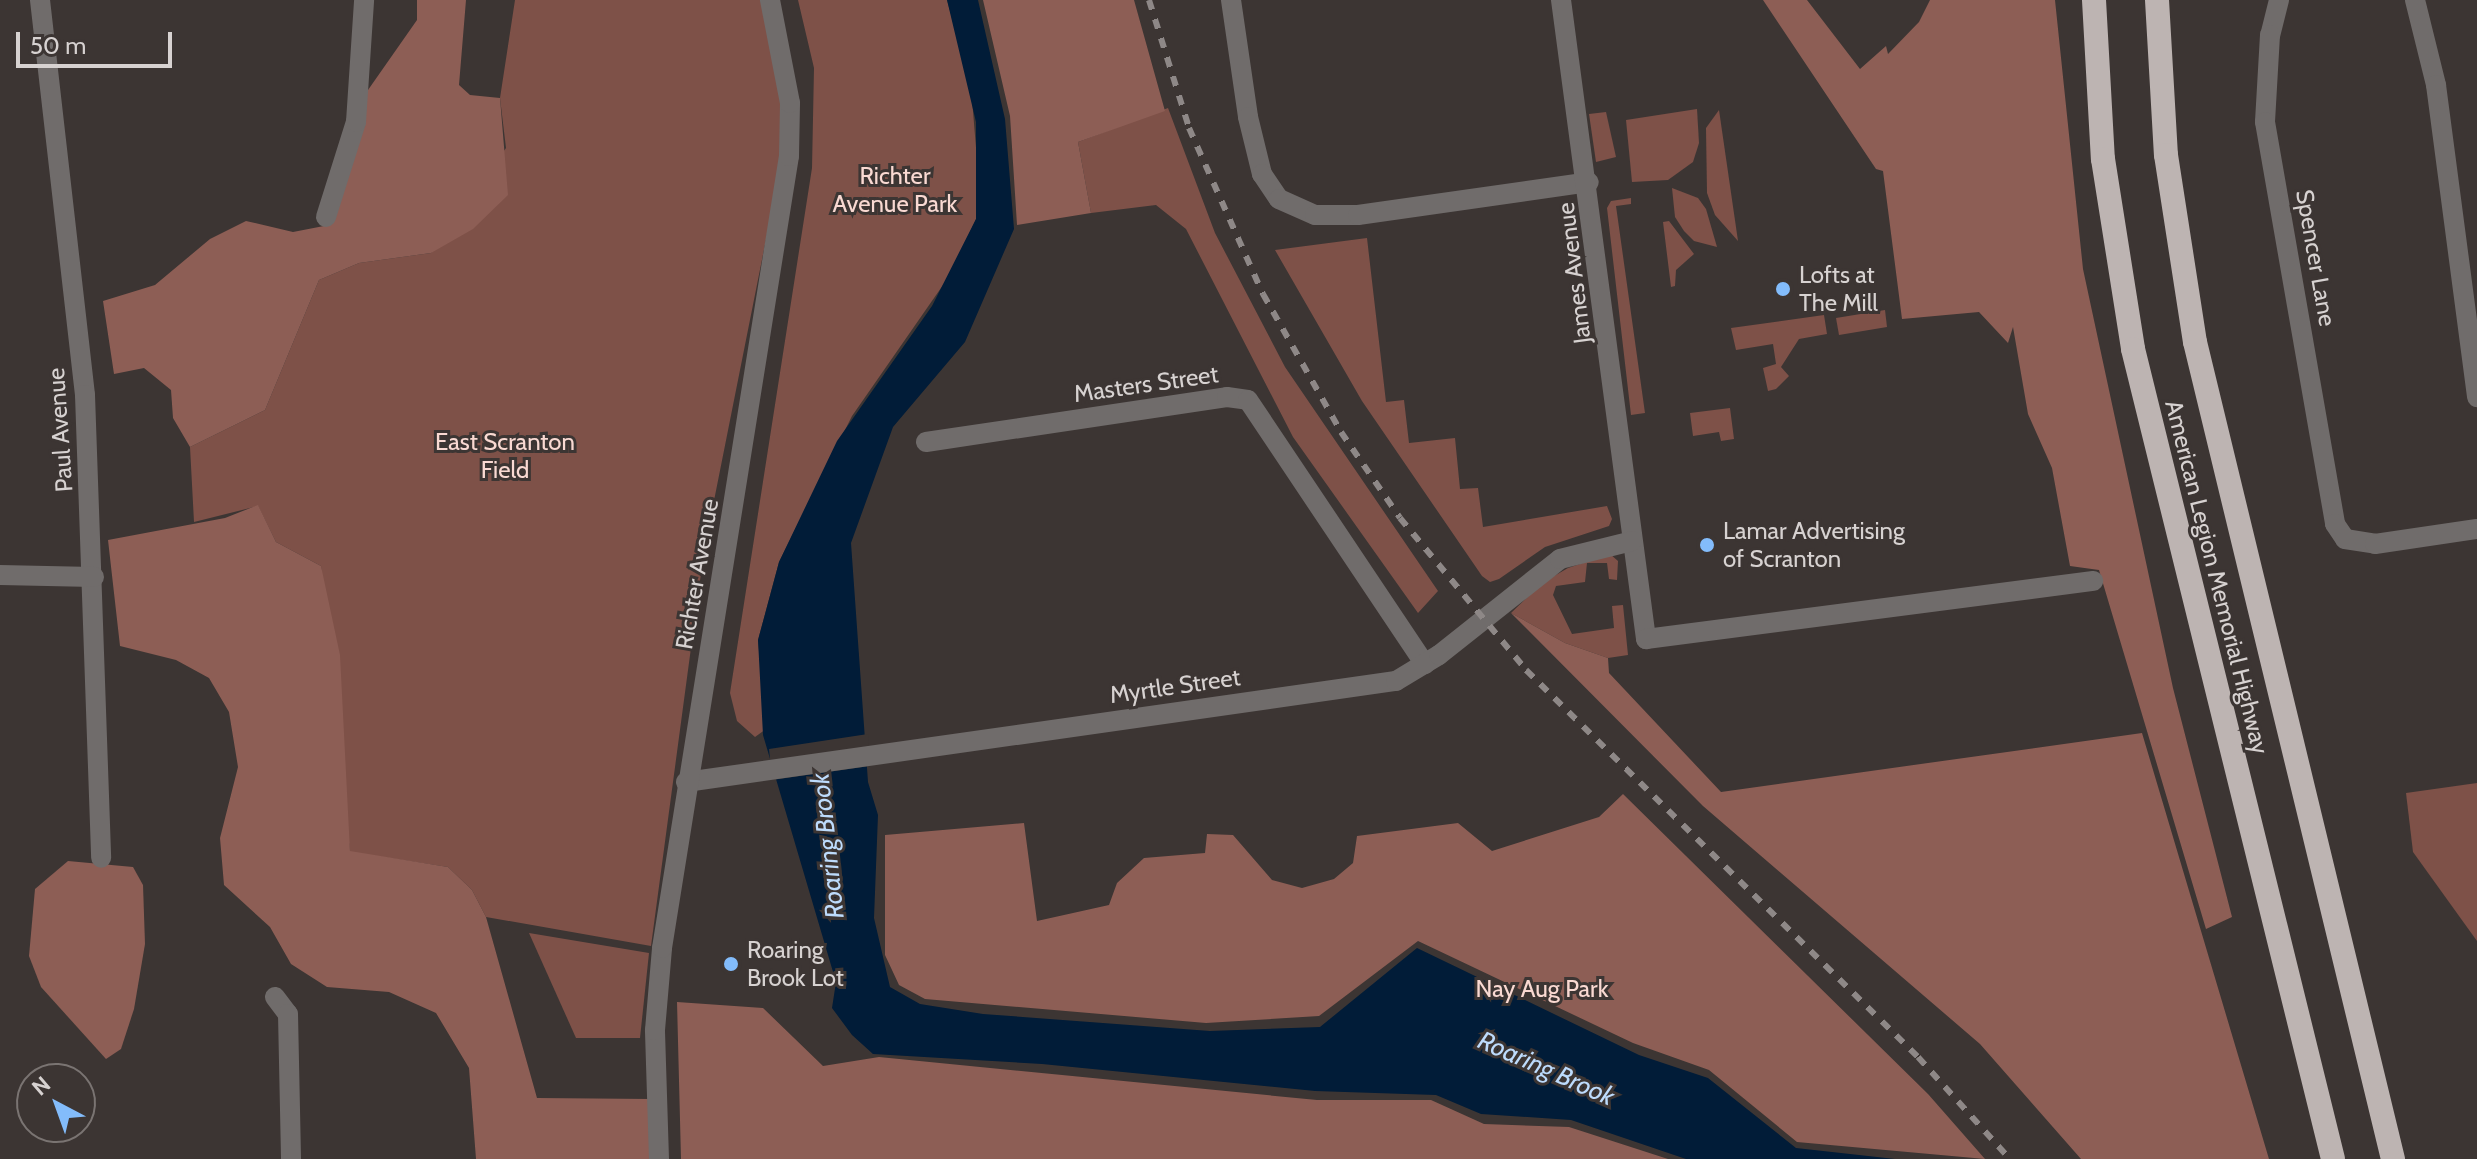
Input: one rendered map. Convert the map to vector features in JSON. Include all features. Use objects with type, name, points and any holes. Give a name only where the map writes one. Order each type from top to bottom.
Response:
[{"type":"highway","name":"American Legion Memorial Highway","points":[[2094,0],[2103,159],[2131,336],[2333,1159]]},
{"type":"highway","name":"American Legion Memorial Highway","points":[[2157,0],[2166,155],[2195,342],[2393,1159]]},
{"type":"street","name":"Paul Avenue","points":[[40,0],[85,395],[94,577],[101,858]]},
{"type":"street","points":[[326,217],[356,122],[364,0]]},
{"type":"street","name":"Richter Avenue","points":[[659,1159],[659,972],[686,782],[789,156],[790,103],[770,0]]},
{"type":"street","points":[[1231,0],[1251,131],[1262,174],[1279,199],[1315,215],[1358,215],[1589,182]]},
{"type":"street","name":"James Avenue","points":[[1561,0],[1589,182],[1646,639],[2093,581]]},
{"type":"street","name":"Spencer Lane","points":[[2279,0],[2270,35],[2265,122],[2335,524],[2345,539],[2375,544],[2477,529]]},
{"type":"street","points":[[2415,0],[2436,85],[2477,397]]},
{"type":"street","name":"Masters Street","points":[[926,442],[1227,397],[1248,400],[1425,664]]},
{"type":"street","name":"Myrtle Street","points":[[686,782],[1396,681],[1425,664],[1560,559],[1632,541]]},
{"type":"street","points":[[0,575],[94,577]]},
{"type":"street","points":[[275,997],[288,1014],[291,1159]]},
{"type":"green space","points":[[417,0],[466,0],[459,85],[470,95],[500,98],[508,195],[473,229],[431,253],[359,263],[319,280],[265,410],[190,447],[173,418],[171,390],[144,368],[114,374],[103,301],[155,285],[210,239],[246,221],[293,232],[329,225],[361,100],[417,20]]},
{"type":"green space","name":"East Scranton Field","points":[[515,0],[768,0],[777,30],[783,154],[704,551],[651,946],[486,917],[472,890],[448,867],[350,852],[321,566],[276,542],[258,506],[194,522],[190,447],[265,410],[319,280],[359,263],[431,253],[506,148],[500,98]]},
{"type":"green space","name":"Richter Avenue Park","points":[[798,0],[947,0],[971,87],[980,196],[976,219],[950,275],[852,416],[779,562],[758,640],[766,729],[755,737],[737,721],[730,693],[812,168],[814,68]]},
{"type":"green space","points":[[983,0],[1134,0],[1165,111],[1078,142],[1091,213],[1017,225],[1010,116]]},
{"type":"green space","points":[[1763,0],[1807,0],[1860,69],[1886,46],[1888,54],[1919,22],[1930,0],[2055,0],[2083,269],[2173,688],[2232,917],[2206,929],[2099,570],[2070,566],[2052,468],[2028,414],[2013,327],[2008,343],[1979,312],[1902,319],[1883,171],[1876,169]]},
{"type":"green space","points":[[1168,108],[1215,233],[1285,367],[1438,591],[1418,613],[1293,437],[1186,229],[1156,205],[1091,213],[1078,142]]},
{"type":"green space","points":[[1697,109],[1699,143],[1693,162],[1668,180],[1632,182],[1626,120]]},
{"type":"green space","points":[[1719,110],[1738,241],[1715,215],[1707,193],[1706,128]]},
{"type":"green space","points":[[1606,112],[1616,157],[1596,162],[1589,114]]},
{"type":"green space","points":[[1672,188],[1698,198],[1706,209],[1717,247],[1694,241],[1684,231],[1675,217]]},
{"type":"green space","points":[[1631,198],[1631,204],[1616,206],[1645,413],[1631,415],[1607,208],[1611,201]]},
{"type":"green space","points":[[1669,221],[1694,254],[1676,270],[1675,286],[1671,287],[1663,222]]},
{"type":"green space","points":[[1367,238],[1386,402],[1404,400],[1409,443],[1455,438],[1460,489],[1478,488],[1483,527],[1607,506],[1612,519],[1609,526],[1545,547],[1499,579],[1490,582],[1482,576],[1362,401],[1275,250]]},
{"type":"green space","points":[[1885,310],[1887,327],[1839,335],[1836,318]]},
{"type":"green space","points":[[1824,315],[1827,334],[1799,339],[1781,367],[1789,376],[1776,389],[1768,391],[1763,368],[1776,364],[1773,344],[1736,350],[1731,328]]},
{"type":"green space","points":[[1730,408],[1734,439],[1721,441],[1719,432],[1693,436],[1690,413]]},
{"type":"green space","points":[[258,505],[276,542],[321,566],[340,655],[350,851],[448,867],[472,890],[486,917],[537,1098],[650,1099],[651,1159],[476,1159],[469,1068],[436,1013],[389,992],[327,987],[291,964],[270,927],[224,885],[220,838],[238,767],[229,712],[209,678],[176,660],[120,646],[108,540],[225,518]]},
{"type":"green space","points":[[1610,554],[1618,561],[1617,580],[1609,579],[1607,563],[1587,563],[1585,582],[1556,586],[1553,595],[1572,634],[1614,628],[1612,606],[1623,605],[1628,655],[1608,658],[1565,643],[1511,613],[1542,583],[1568,568]]},
{"type":"green space","points":[[1511,613],[1565,643],[1608,658],[1609,673],[1721,792],[2142,733],[2269,1159],[2081,1159],[1980,1044],[1703,806]]},
{"type":"green space","points":[[2477,783],[2477,941],[2413,852],[2406,793]]},
{"type":"green space","name":"Nay Aug Park","points":[[1623,794],[1928,1094],[1985,1159],[1797,1142],[1709,1070],[1633,1043],[1418,941],[1319,1016],[1206,1023],[925,999],[899,985],[885,955],[885,835],[1024,823],[1037,921],[1109,905],[1117,883],[1144,858],[1205,853],[1207,834],[1233,835],[1272,880],[1302,888],[1334,879],[1353,863],[1357,836],[1458,823],[1492,851],[1599,817]]},
{"type":"green space","points":[[68,861],[133,867],[143,885],[145,944],[134,1009],[121,1049],[106,1059],[41,987],[29,956],[35,889]]},
{"type":"green space","points":[[529,933],[649,953],[640,1038],[576,1038]]},
{"type":"green space","points":[[677,1002],[763,1008],[823,1066],[879,1057],[1317,1100],[1431,1100],[1484,1124],[1569,1127],[1668,1159],[681,1159]]},
{"type":"water","name":"Roaring Brook","points":[[947,0],[978,0],[1005,119],[1014,229],[965,342],[893,427],[851,543],[868,782],[878,815],[874,918],[890,987],[920,1004],[983,1014],[1210,1031],[1320,1027],[1417,948],[1639,1055],[1708,1078],[1796,1148],[1895,1159],[1686,1159],[1571,1120],[1481,1114],[1436,1095],[1315,1091],[1042,1064],[873,1054],[852,1035],[832,1008],[836,982],[763,735],[758,640],[779,562],[837,441],[932,306],[976,219],[976,122]]},
{"type":"pier","points":[[868,734],[870,766],[772,780],[769,749]]},
{"type":"railway","points":[[1149,0],[1189,128],[1263,294],[1341,432],[1400,518],[1526,670],[1918,1057],[2010,1159]]},
{"type":"place","name":"Lofts at The Mill","points":[[1783,289]]},
{"type":"place","name":"Lamar Advertising of Scranton","points":[[1707,545]]},
{"type":"place","name":"Roaring Brook Lot","points":[[731,964]]}]
